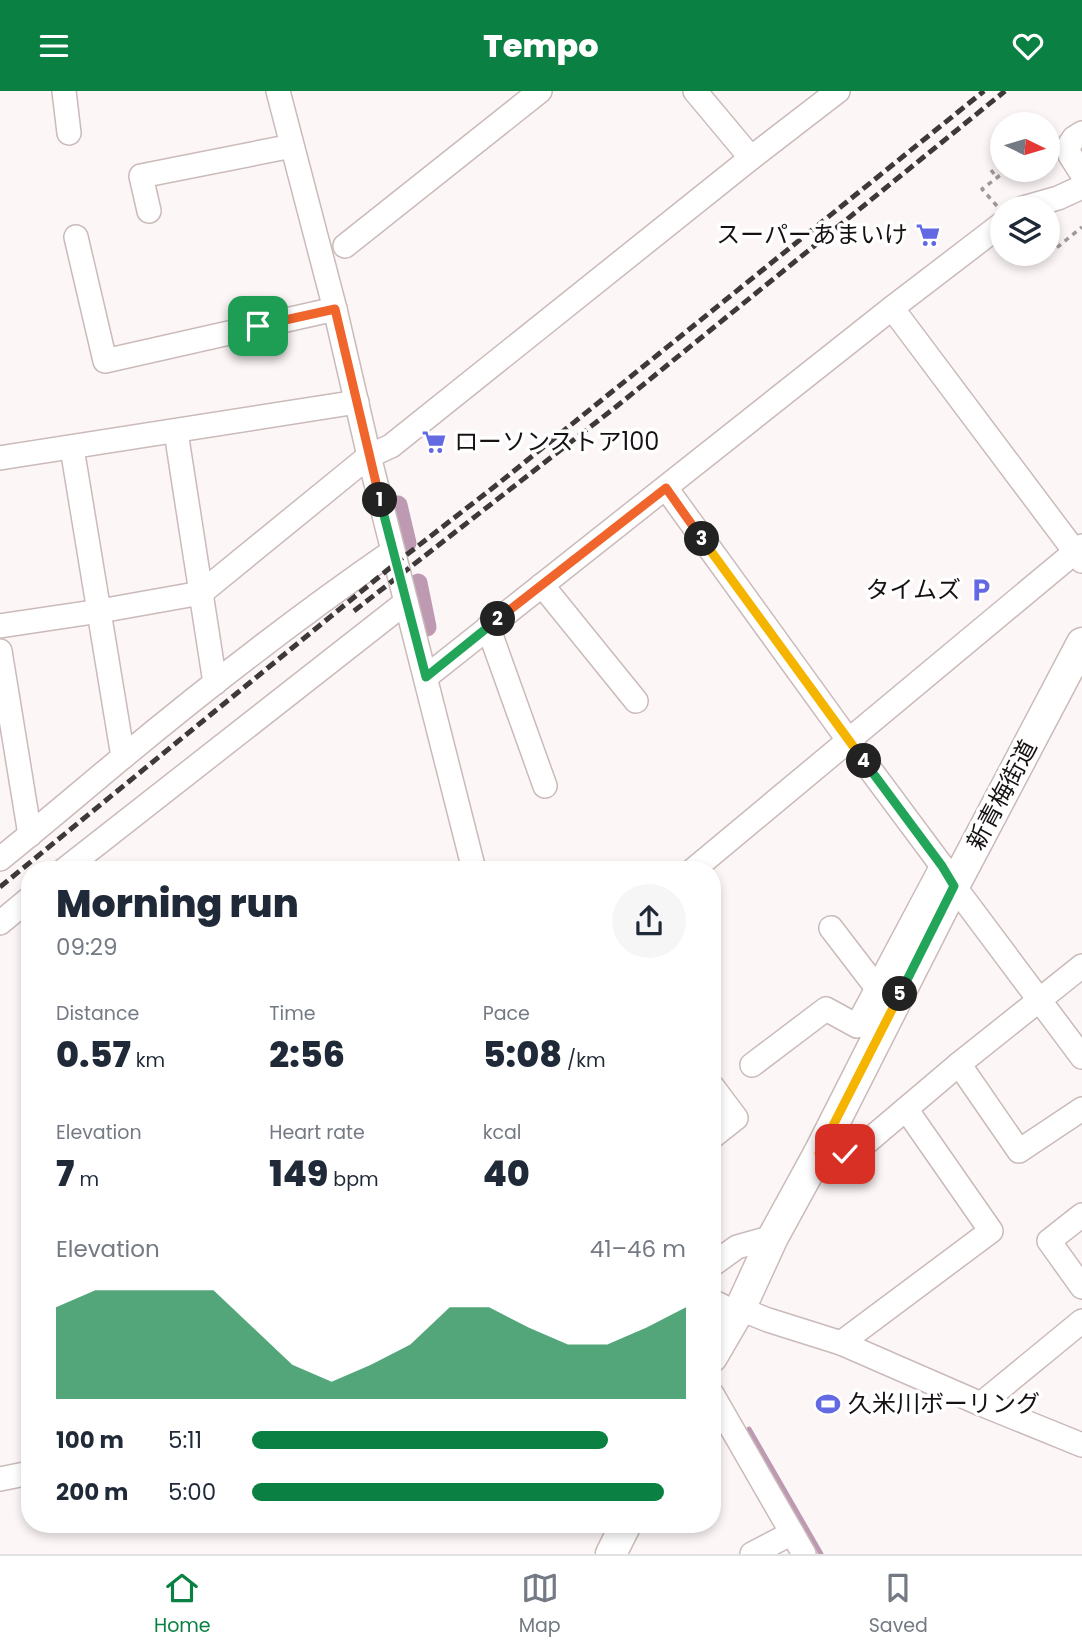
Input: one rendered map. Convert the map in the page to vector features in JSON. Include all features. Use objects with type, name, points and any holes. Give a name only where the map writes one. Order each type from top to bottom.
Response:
[{"type":"main road","name":"新青梅街道","points":[[721,1332],[730,1308],[819,1153],[948,876],[1082,643]]},
{"type":"main road","points":[[611,1554],[622,1533]]},
{"type":"street","points":[[64,91],[69,133]]},
{"type":"street","points":[[278,91],[472,861]]},
{"type":"street","points":[[345,246],[540,91]]},
{"type":"street","points":[[695,91],[751,158]]},
{"type":"street","points":[[0,626],[201,593],[369,456],[391,446],[838,91]]},
{"type":"street","points":[[1060,196],[1082,176],[1068,147],[1074,138],[1082,133]]},
{"type":"street","points":[[149,211],[141,176],[292,146]]},
{"type":"street","points":[[426,677],[990,233]]},
{"type":"street","points":[[76,237],[105,361],[335,309]]},
{"type":"street","points":[[704,861],[1080,553],[892,308]]},
{"type":"street","points":[[0,458],[357,402]]},
{"type":"street","points":[[176,432],[215,683]]},
{"type":"street","points":[[72,448],[122,757]]},
{"type":"street","points":[[666,488],[1082,1057]]},
{"type":"street","points":[[0,859],[215,683],[329,595],[393,551]]},
{"type":"street","points":[[542,585],[636,701]]},
{"type":"street","points":[[88,861],[406,602]]},
{"type":"street","points":[[488,627],[545,786]]},
{"type":"street","points":[[0,651],[30,835]]},
{"type":"street","points":[[752,1065],[826,1009],[857,1026],[877,988],[948,876]]},
{"type":"street","points":[[0,923],[21,910]]},
{"type":"street","points":[[831,928],[877,988]]},
{"type":"street","points":[[819,1153],[845,1154],[861,1147],[959,1064],[1082,966]]},
{"type":"street","points":[[959,1064],[1019,1151],[1082,1109]]},
{"type":"street","points":[[721,1098],[736,1118],[721,1130]]},
{"type":"street","points":[[842,1343],[991,1231],[906,1109]]},
{"type":"street","points":[[1082,1215],[1049,1241],[1082,1287]]},
{"type":"street","points":[[721,1259],[737,1247],[773,1237]]},
{"type":"street","points":[[730,1308],[842,1343],[1082,1445]]},
{"type":"street","points":[[981,1404],[1082,1321]]},
{"type":"street","points":[[721,1410],[804,1554]]},
{"type":"street","points":[[0,1479],[21,1475]]},
{"type":"street","points":[[752,1554],[792,1533]]},
{"type":"path","points":[[990,198],[982,189],[992,182]]},
{"type":"path","points":[[1060,245],[1082,227]]},
{"type":"waterway","points":[[398,505],[407,543]]},
{"type":"waterway","points":[[418,583],[427,627]]},
{"type":"waterway","points":[[749,1429],[821,1554]]},
{"type":"railway","points":[[32,861],[396,563],[984,91]]},
{"type":"railway","points":[[354,611],[617,406],[1005,91]]},
{"type":"railway","points":[[0,887],[21,870]]},
{"type":"place","name":"スーパーあまいけ","points":[[928,235]]},
{"type":"place","name":"ローソンストア100","points":[[434,442]]},
{"type":"place","name":"タイムズ","points":[[981,590]]},
{"type":"place","name":"久米川ボーリング","points":[[828,1404]]},
{"type":"route","points":[[258,326],[335,309],[369,456],[426,677],[666,488],[942,866],[954,886],[819,1153],[845,1154]]}]
